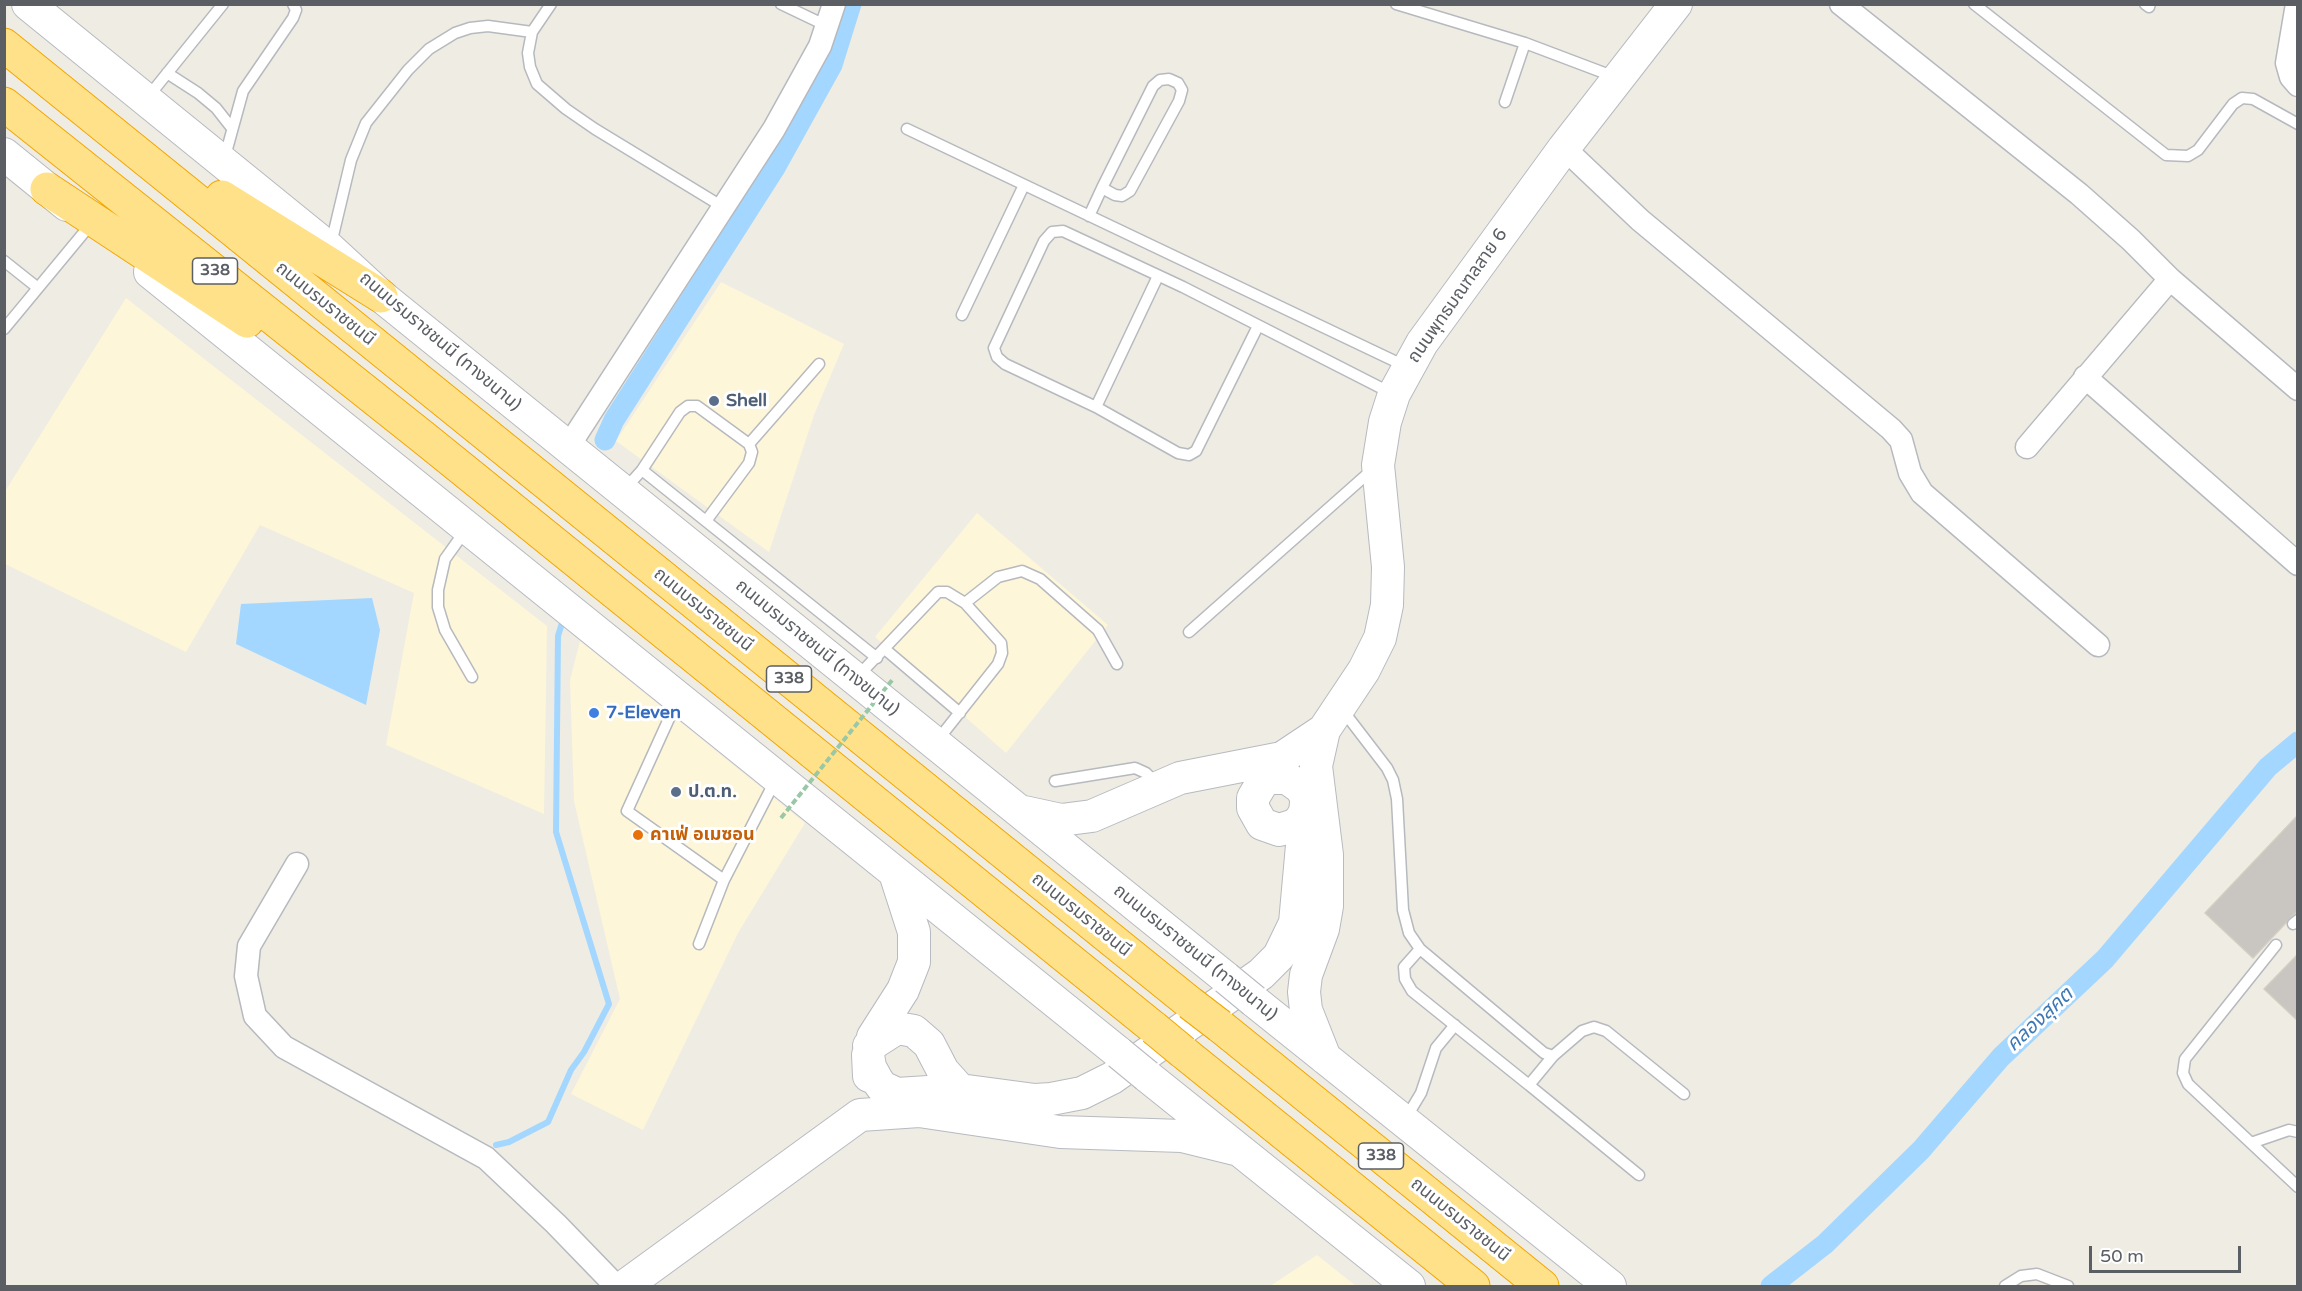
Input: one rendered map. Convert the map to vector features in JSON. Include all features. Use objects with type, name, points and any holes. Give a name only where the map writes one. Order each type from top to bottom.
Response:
[{"type":"highway","name":"ถนนบรมราชชนนี","points":[[4,45],[1542,1287]]},
{"type":"highway","name":"338","points":[[4,104],[424,438],[1473,1287]]},
{"type":"highway","points":[[90,115],[381,296]]},
{"type":"highway","points":[[47,189],[424,438]]},
{"type":"main road","name":"ถนนบรมราชชนนี (ทางขนาน)","points":[[28,4],[330,249],[381,296],[568,447],[632,481],[867,669],[935,743],[1610,1287]]},
{"type":"main road","name":"ถนนพุทธมณฑลสาย 6","points":[[1325,1058],[1306,1010],[1304,992],[1306,975],[1323,929],[1327,906],[1327,855],[1316,766],[1332,718],[1364,670],[1380,638],[1387,605],[1388,567],[1378,465],[1385,422],[1401,381],[1422,343],[1564,148],[1676,4]]},
{"type":"main road","name":"338","points":[[4,154],[1409,1287]]},
{"type":"main road","name":"ถนนพุทธมณฑลสาย 6","points":[[1017,809],[1046,819],[1075,819],[1092,816],[1180,778],[1236,769],[1282,758],[1332,718]]},
{"type":"main road","points":[[869,1059],[882,1087],[897,1094],[960,1090],[1035,1100],[1082,1093],[1112,1078],[1261,974],[1279,956],[1295,923],[1306,808],[1316,766]]},
{"type":"main road","points":[[1236,769],[1270,778],[1279,776],[1295,782],[1301,788],[1306,808],[1327,855]]},
{"type":"main road","points":[[1270,778],[1256,790],[1252,798],[1256,817],[1262,824],[1270,829],[1287,829],[1295,825],[1306,808]]},
{"type":"main road","points":[[860,1115],[869,1088],[869,1059],[903,990],[914,962],[914,932],[895,873]]},
{"type":"main road","points":[[869,1059],[897,1028],[914,1031],[929,1044],[943,1071],[960,1090]]},
{"type":"main road","points":[[869,1059],[881,1096],[891,1102],[919,1111]]},
{"type":"main road","points":[[625,1287],[860,1115],[901,1110],[919,1111],[1060,1132],[1182,1136],[1239,1150]]},
{"type":"street","points":[[1841,4],[2079,194],[2131,240],[2170,279],[2298,389]]},
{"type":"street","points":[[2297,4],[2287,63],[2290,77],[2298,85]]},
{"type":"street","points":[[568,447],[798,89],[820,46],[831,15]]},
{"type":"street","points":[[1564,148],[1640,220],[1892,429],[1901,440],[1910,473],[1922,493],[2098,645]]},
{"type":"street","points":[[2027,447],[2170,279]]},
{"type":"street","points":[[2085,377],[2298,564]]},
{"type":"street","points":[[297,864],[249,946],[246,976],[255,1016],[284,1047],[486,1158],[556,1224],[616,1287]]},
{"type":"lane","points":[[146,99],[223,4]]},
{"type":"lane","points":[[224,163],[231,127],[243,91],[293,18],[296,10],[293,4]]},
{"type":"lane","points":[[550,4],[532,32],[528,60],[537,84],[566,110],[723,207]]},
{"type":"lane","points":[[781,4],[831,15]]},
{"type":"lane","points":[[1396,4],[1525,43],[1618,79]]},
{"type":"lane","points":[[1974,4],[2166,155],[2188,156],[2198,150],[2233,104],[2242,98],[2253,99],[2298,124]]},
{"type":"lane","points":[[2145,4],[2149,7],[2150,4]]},
{"type":"lane","points":[[330,249],[351,160],[366,123],[408,70],[429,49],[462,31],[488,26],[532,32]]},
{"type":"lane","points":[[1506,102],[1525,43]]},
{"type":"lane","points":[[166,73],[198,93],[216,108],[231,127]]},
{"type":"lane","points":[[1089,216],[1102,189],[1153,86],[1160,80],[1169,79],[1179,83],[1182,90],[1179,101],[1130,191],[1122,196],[1102,189]]},
{"type":"lane","points":[[907,129],[1089,216],[1401,381]]},
{"type":"lane","points":[[962,315],[1024,185]]},
{"type":"lane","points":[[4,329],[91,224]]},
{"type":"lane","points":[[1258,326],[1196,451],[1189,455],[1178,453],[1096,407],[1005,364],[997,357],[994,348],[1044,241],[1052,231],[1063,231],[1258,326],[1401,381]]},
{"type":"lane","points":[[4,261],[38,288]]},
{"type":"lane","points":[[1096,407],[1158,276]]},
{"type":"lane","points":[[749,444],[819,364]]},
{"type":"lane","points":[[706,521],[749,463],[752,452],[749,444],[697,406],[688,406],[680,412],[632,481],[706,521],[867,669],[938,592],[947,592],[965,603],[1001,643],[1002,653],[998,664],[935,743]]},
{"type":"lane","points":[[1189,632],[1378,465]]},
{"type":"lane","points":[[467,528],[445,560],[438,590],[438,607],[445,630],[472,677]]},
{"type":"lane","points":[[965,603],[998,577],[1022,571],[1040,579],[1098,630],[1117,664]]},
{"type":"lane","points":[[886,650],[960,713]]},
{"type":"lane","points":[[678,698],[627,811],[724,880]]},
{"type":"lane","points":[[1332,718],[1387,768],[1393,780],[1397,799],[1403,910],[1409,933],[1420,949],[1544,1053],[1553,1056]]},
{"type":"lane","points":[[1055,781],[1135,768],[1146,773],[1158,786]]},
{"type":"lane","points":[[699,945],[724,880],[777,777]]},
{"type":"lane","points":[[2276,945],[2185,1059],[2183,1073],[2188,1084],[2298,1187]]},
{"type":"lane","points":[[1420,949],[1404,967],[1405,979],[1412,991],[1639,1175]]},
{"type":"lane","points":[[1404,1121],[1421,1093],[1436,1048],[1455,1025]]},
{"type":"lane","points":[[1529,1085],[1553,1056],[1582,1031],[1594,1027],[1606,1031],[1684,1094]]},
{"type":"lane","points":[[2251,1143],[2289,1130],[2298,1132]]},
{"type":"lane","points":[[2005,1287],[2021,1276],[2037,1274],[2048,1276],[2068,1287]]},
{"type":"path","points":[[781,818],[893,680]]},
{"type":"shaded area","points":[[721,282],[844,344],[814,415],[769,552],[616,441]]},
{"type":"shaded area","points":[[126,298],[547,626],[544,814],[386,745],[414,593],[260,525],[186,652],[5,564],[4,493]]},
{"type":"shaded area","points":[[977,513],[1108,625],[1006,753],[875,637]]},
{"type":"shaded area","points":[[580,641],[805,823],[738,933],[643,1130],[571,1094],[620,999],[574,801],[570,680]]},
{"type":"shaded area","points":[[1317,1255],[1356,1286],[1270,1286]]},
{"type":"water","points":[[372,598],[380,630],[366,705],[236,644],[241,604]]},
{"type":"building","points":[[2298,815],[2298,910],[2253,958],[2205,913]]},
{"type":"building","points":[[2298,954],[2298,1021],[2264,989]]},
{"type":"waterway","points":[[605,440],[614,420],[776,166],[832,65],[851,4]]},
{"type":"waterway","points":[[496,1145],[509,1142],[548,1122],[571,1070],[584,1052],[609,1004],[556,832],[558,636],[562,623]]},
{"type":"waterway","name":"คลองสุคต","points":[[1771,1286],[1825,1244],[1921,1150],[2001,1057],[2105,959],[2268,767],[2298,742]]},
{"type":"place","name":"Shell","points":[[714,401]]},
{"type":"place","name":"7-Eleven","points":[[594,713]]},
{"type":"place","name":"ป.ต.ท.","points":[[676,792]]},
{"type":"place","name":"คาเฟ่ อเมซอน","points":[[638,835]]}]
